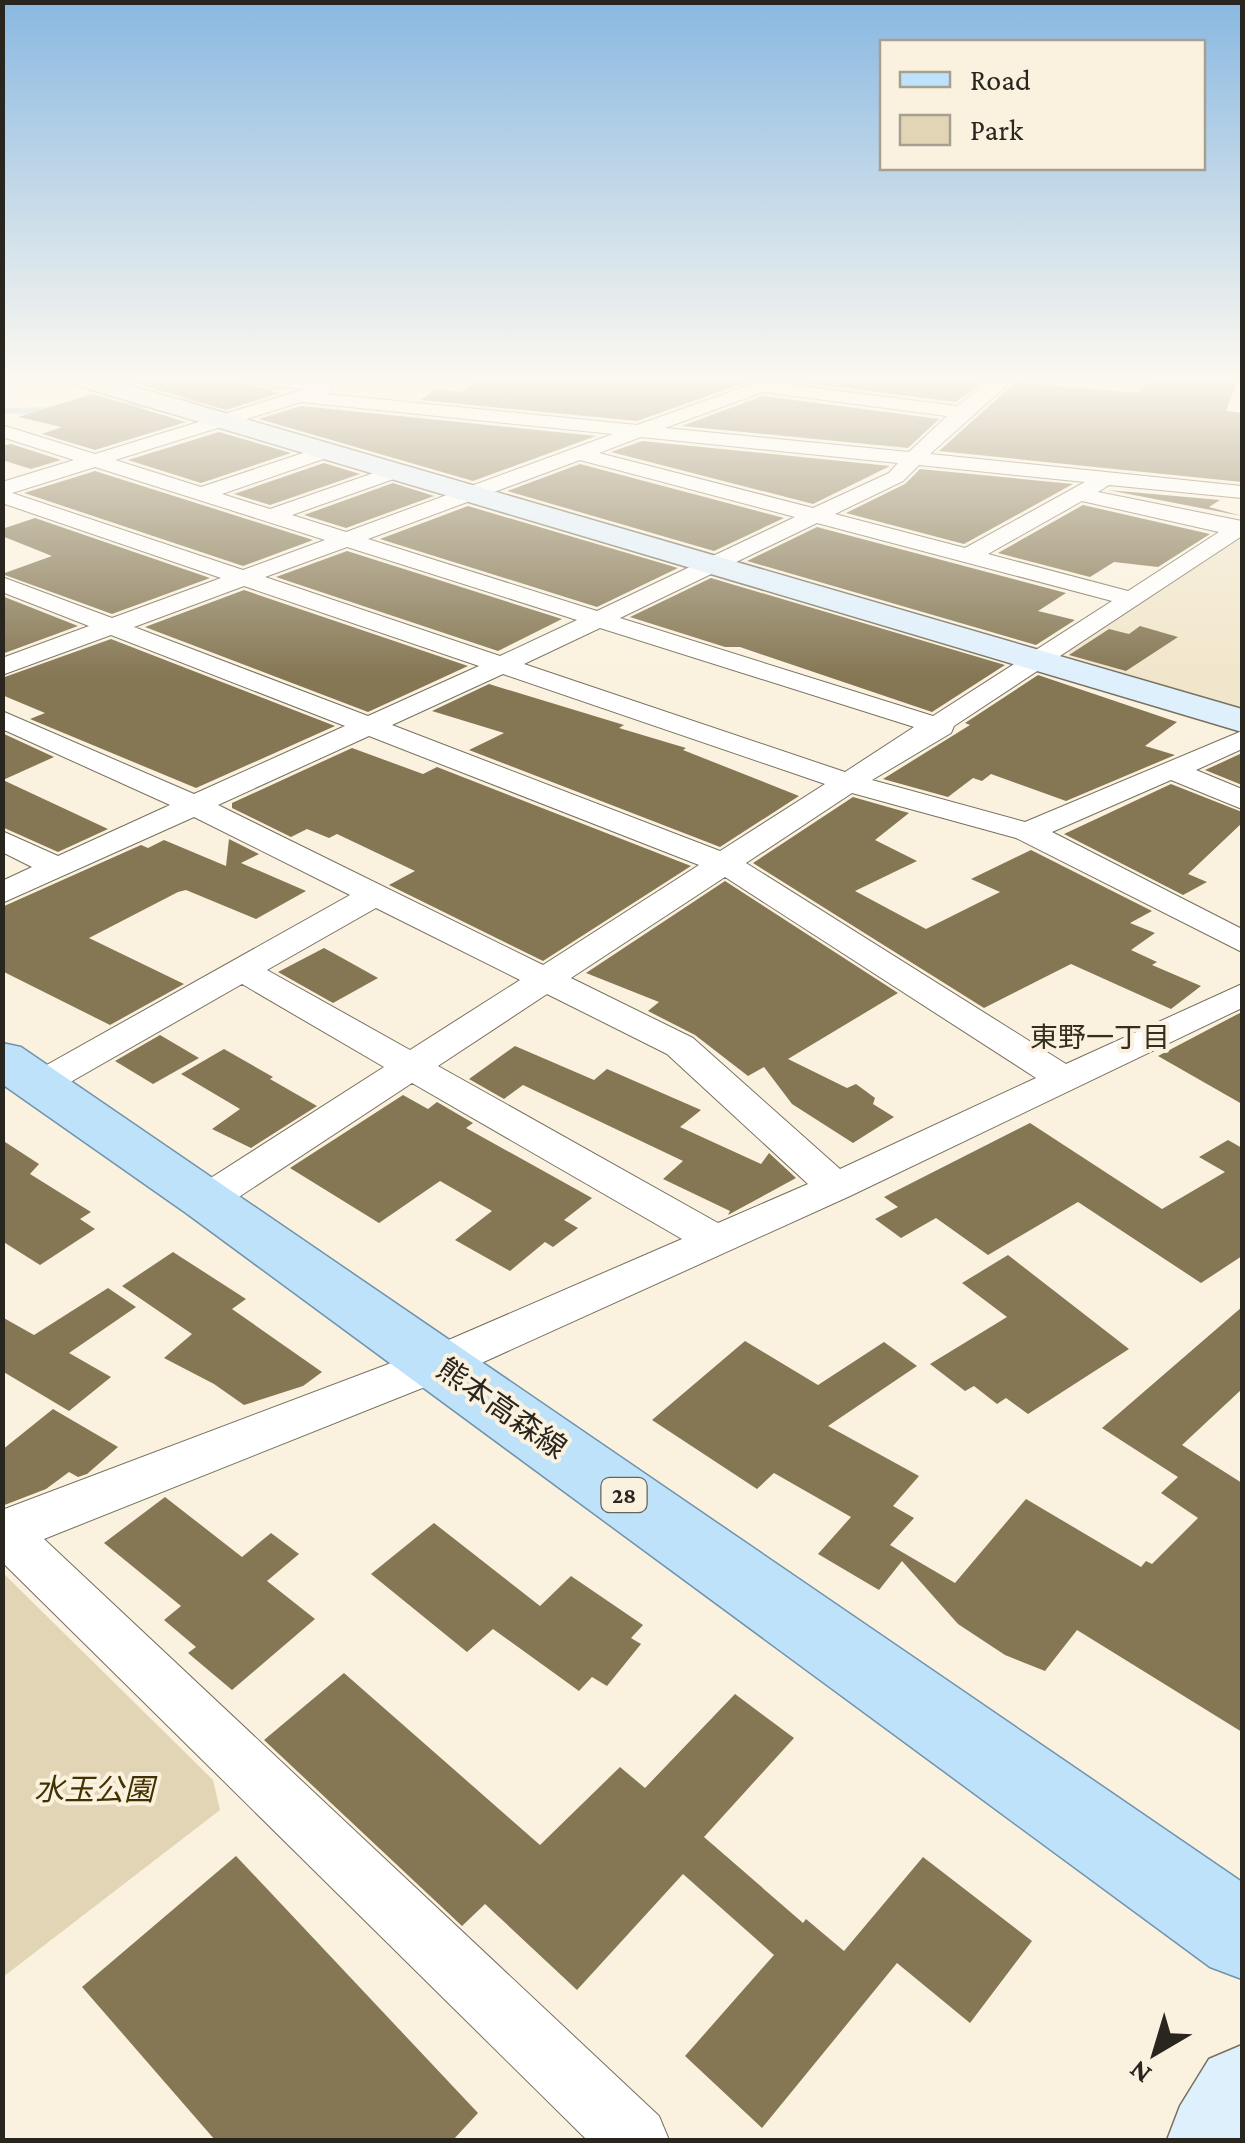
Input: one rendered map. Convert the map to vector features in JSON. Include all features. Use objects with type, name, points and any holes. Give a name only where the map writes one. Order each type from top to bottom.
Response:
[{"type":"main road","name":"熊本高森線","points":[[21,1072],[208,1199],[1242,1935]]},
{"type":"street","points":[[2,493],[49,477]]},
{"type":"street","points":[[153,477],[940,726]]},
{"type":"street","points":[[204,493],[251,477]]},
{"type":"street","points":[[273,515],[380,477]]},
{"type":"street","points":[[411,477],[1043,658],[1242,721]]},
{"type":"street","points":[[2,667],[516,477]]},
{"type":"street","points":[[666,477],[1132,600]]},
{"type":"street","points":[[2,893],[498,667],[896,477]]},
{"type":"street","points":[[1110,477],[1242,492]]},
{"type":"street","points":[[968,556],[1110,477]]},
{"type":"street","points":[[2,493],[498,667],[852,784],[1028,832],[1242,942]]},
{"type":"street","points":[[1078,494],[1241,528]]},
{"type":"street","points":[[208,1199],[728,866],[1241,528]]},
{"type":"street","points":[[2,584],[728,866],[1066,1080]]},
{"type":"street","points":[[2,719],[196,806],[550,978],[680,1046],[836,1187]]},
{"type":"street","points":[[1028,832],[1242,739]]},
{"type":"street","points":[[1172,770],[1242,800]]},
{"type":"street","points":[[2,840],[58,868]]},
{"type":"street","points":[[21,1072],[244,970],[376,894]]},
{"type":"street","points":[[244,970],[716,1240]]},
{"type":"street","points":[[635,2140],[4,1532],[439,1363],[836,1187],[1242,995]]},
{"type":"street","points":[[1214,2140],[1242,2092]]},
{"type":"shaded area","points":[[1242,536],[1242,708],[1070,657],[1068,652]]},
{"type":"green space","name":"水玉公園","points":[[3,1573],[213,1780],[220,1810],[3,1977]]},
{"type":"building","points":[[76,477],[114,477],[313,540],[243,566],[24,493]]},
{"type":"building","points":[[182,477],[219,477],[201,483]]},
{"type":"building","points":[[283,477],[351,477],[270,505],[234,494]]},
{"type":"building","points":[[545,477],[629,477],[784,518],[714,551],[507,491]]},
{"type":"building","points":[[708,477],[868,477],[813,504]]},
{"type":"building","points":[[912,477],[1002,477],[1073,484],[964,544],[846,513]]},
{"type":"building","points":[[1193,477],[1242,477],[1242,482]]},
{"type":"building","points":[[393,483],[434,496],[346,528],[304,515]]},
{"type":"building","points":[[1108,490],[1220,500],[1209,507],[1242,516]]},
{"type":"building","points":[[1083,505],[1210,534],[1158,567],[1114,562],[1090,577],[998,553]]},
{"type":"building","points":[[468,506],[678,568],[597,607],[380,539]]},
{"type":"building","points":[[35,518],[210,578],[112,614],[2,574],[52,556],[2,536],[2,529]]},
{"type":"building","points":[[817,527],[1066,593],[1038,611],[1075,620],[1036,645],[747,561]]},
{"type":"building","points":[[347,551],[562,619],[498,651],[276,577]]},
{"type":"building","points":[[711,578],[1005,665],[932,712],[740,647],[725,647],[630,617]]},
{"type":"building","points":[[244,590],[468,666],[368,712],[145,627]]},
{"type":"building","points":[[2,596],[78,626],[2,654]]},
{"type":"building","points":[[1140,626],[1178,637],[1126,671],[1069,655],[1109,629],[1129,634]]},
{"type":"building","points":[[111,639],[335,726],[196,788],[30,719],[45,713],[2,695],[2,678]]},
{"type":"building","points":[[1038,675],[1177,722],[1145,746],[1175,755],[1066,801],[991,774],[982,781],[973,778],[948,797],[883,779],[970,725],[965,723]]},
{"type":"building","points":[[489,684],[624,725],[619,728],[686,748],[683,750],[799,796],[720,847],[469,750],[504,733],[432,711]]},
{"type":"building","points":[[2,733],[54,757],[3,780],[108,829],[58,852],[2,827]]},
{"type":"building","points":[[352,748],[423,774],[437,767],[691,866],[543,961],[389,885],[415,871],[337,834],[329,838],[307,829],[291,837],[232,808],[232,803]]},
{"type":"building","points":[[1242,753],[1242,785],[1205,770],[1214,766]]},
{"type":"building","points":[[1171,784],[1242,812],[1242,823],[1188,874],[1207,882],[1183,895],[1064,834]]},
{"type":"building","points":[[853,797],[909,813],[875,840],[917,861],[855,891],[926,929],[1000,892],[971,879],[1031,850],[1152,911],[1130,923],[1155,933],[1131,950],[1157,962],[1152,965],[1201,986],[1171,1009],[1071,964],[984,1008],[753,863]]},
{"type":"building","points":[[229,839],[259,854],[241,863],[306,891],[256,919],[186,890],[89,938],[184,984],[110,1025],[2,971],[2,907],[141,845],[148,848],[164,840],[226,866]]},
{"type":"building","points":[[725,881],[898,993],[788,1059],[847,1088],[856,1084],[875,1098],[873,1104],[894,1117],[853,1143],[792,1104],[764,1067],[748,1076],[695,1035],[648,1011],[659,1002],[586,973]]},
{"type":"building","points":[[324,948],[378,978],[333,1003],[278,972]]},
{"type":"building","points":[[1242,1012],[1242,1104],[1158,1056],[1234,1016]]},
{"type":"building","points":[[160,1035],[199,1058],[153,1084],[115,1061]]},
{"type":"building","points":[[515,1046],[594,1080],[607,1069],[701,1110],[680,1127],[761,1164],[769,1153],[796,1178],[728,1215],[730,1211],[663,1179],[683,1161],[523,1085],[504,1099],[469,1079]]},
{"type":"building","points":[[224,1049],[317,1106],[251,1148],[212,1129],[240,1109],[181,1074]]},
{"type":"building","points":[[403,1095],[428,1109],[437,1102],[473,1123],[466,1128],[592,1198],[564,1220],[578,1228],[553,1247],[545,1242],[510,1271],[455,1240],[492,1211],[440,1181],[379,1223],[290,1168]]},
{"type":"building","points":[[1030,1123],[1162,1209],[1225,1172],[1199,1157],[1228,1140],[1242,1148],[1242,1256],[1201,1283],[1078,1202],[988,1255],[936,1218],[901,1238],[875,1219],[898,1207],[884,1197]]},
{"type":"building","points":[[2,1140],[39,1164],[30,1174],[91,1212],[80,1219],[95,1229],[40,1265],[2,1241]]},
{"type":"building","points":[[173,1252],[246,1299],[232,1309],[322,1372],[303,1386],[244,1405],[164,1358],[192,1334],[122,1286]]},
{"type":"building","points":[[1008,1255],[1129,1349],[1028,1414],[1006,1398],[997,1404],[974,1386],[965,1391],[930,1364],[1007,1317],[962,1283]]},
{"type":"building","points":[[108,1288],[136,1307],[69,1353],[111,1377],[69,1411],[2,1371],[2,1317],[34,1335]]},
{"type":"building","points":[[1242,1307],[1242,1389],[1182,1445],[1242,1483],[1242,1732],[1077,1630],[1045,1671],[1005,1655],[958,1624],[902,1561],[879,1590],[818,1554],[851,1517],[774,1473],[757,1489],[652,1420],[745,1341],[818,1385],[884,1342],[917,1366],[828,1426],[919,1476],[893,1506],[914,1518],[890,1545],[955,1583],[1026,1499],[1141,1567],[1146,1561],[1152,1564],[1198,1518],[1161,1493],[1178,1477],[1102,1428]]},
{"type":"building","points":[[53,1409],[118,1447],[87,1474],[78,1477],[69,1472],[46,1489],[2,1506],[2,1450]]},
{"type":"building","points":[[165,1497],[242,1557],[271,1533],[299,1554],[267,1581],[315,1619],[232,1690],[188,1653],[196,1647],[164,1620],[181,1606],[104,1543]]},
{"type":"building","points":[[434,1523],[540,1606],[571,1576],[643,1625],[631,1638],[641,1644],[607,1686],[592,1677],[579,1691],[493,1629],[467,1652],[371,1574]]},
{"type":"building","points":[[344,1673],[540,1845],[620,1767],[645,1788],[735,1694],[794,1738],[704,1837],[803,1923],[806,1919],[844,1951],[923,1857],[1032,1941],[970,2023],[897,1963],[762,2128],[685,2056],[774,1955],[683,1874],[577,1990],[485,1904],[462,1926],[264,1740]]},
{"type":"building","points":[[236,1856],[478,2113],[453,2140],[215,2140],[82,1987]]},
{"type":"district","name":"東野一丁目","points":[[1100,1037]]}]
